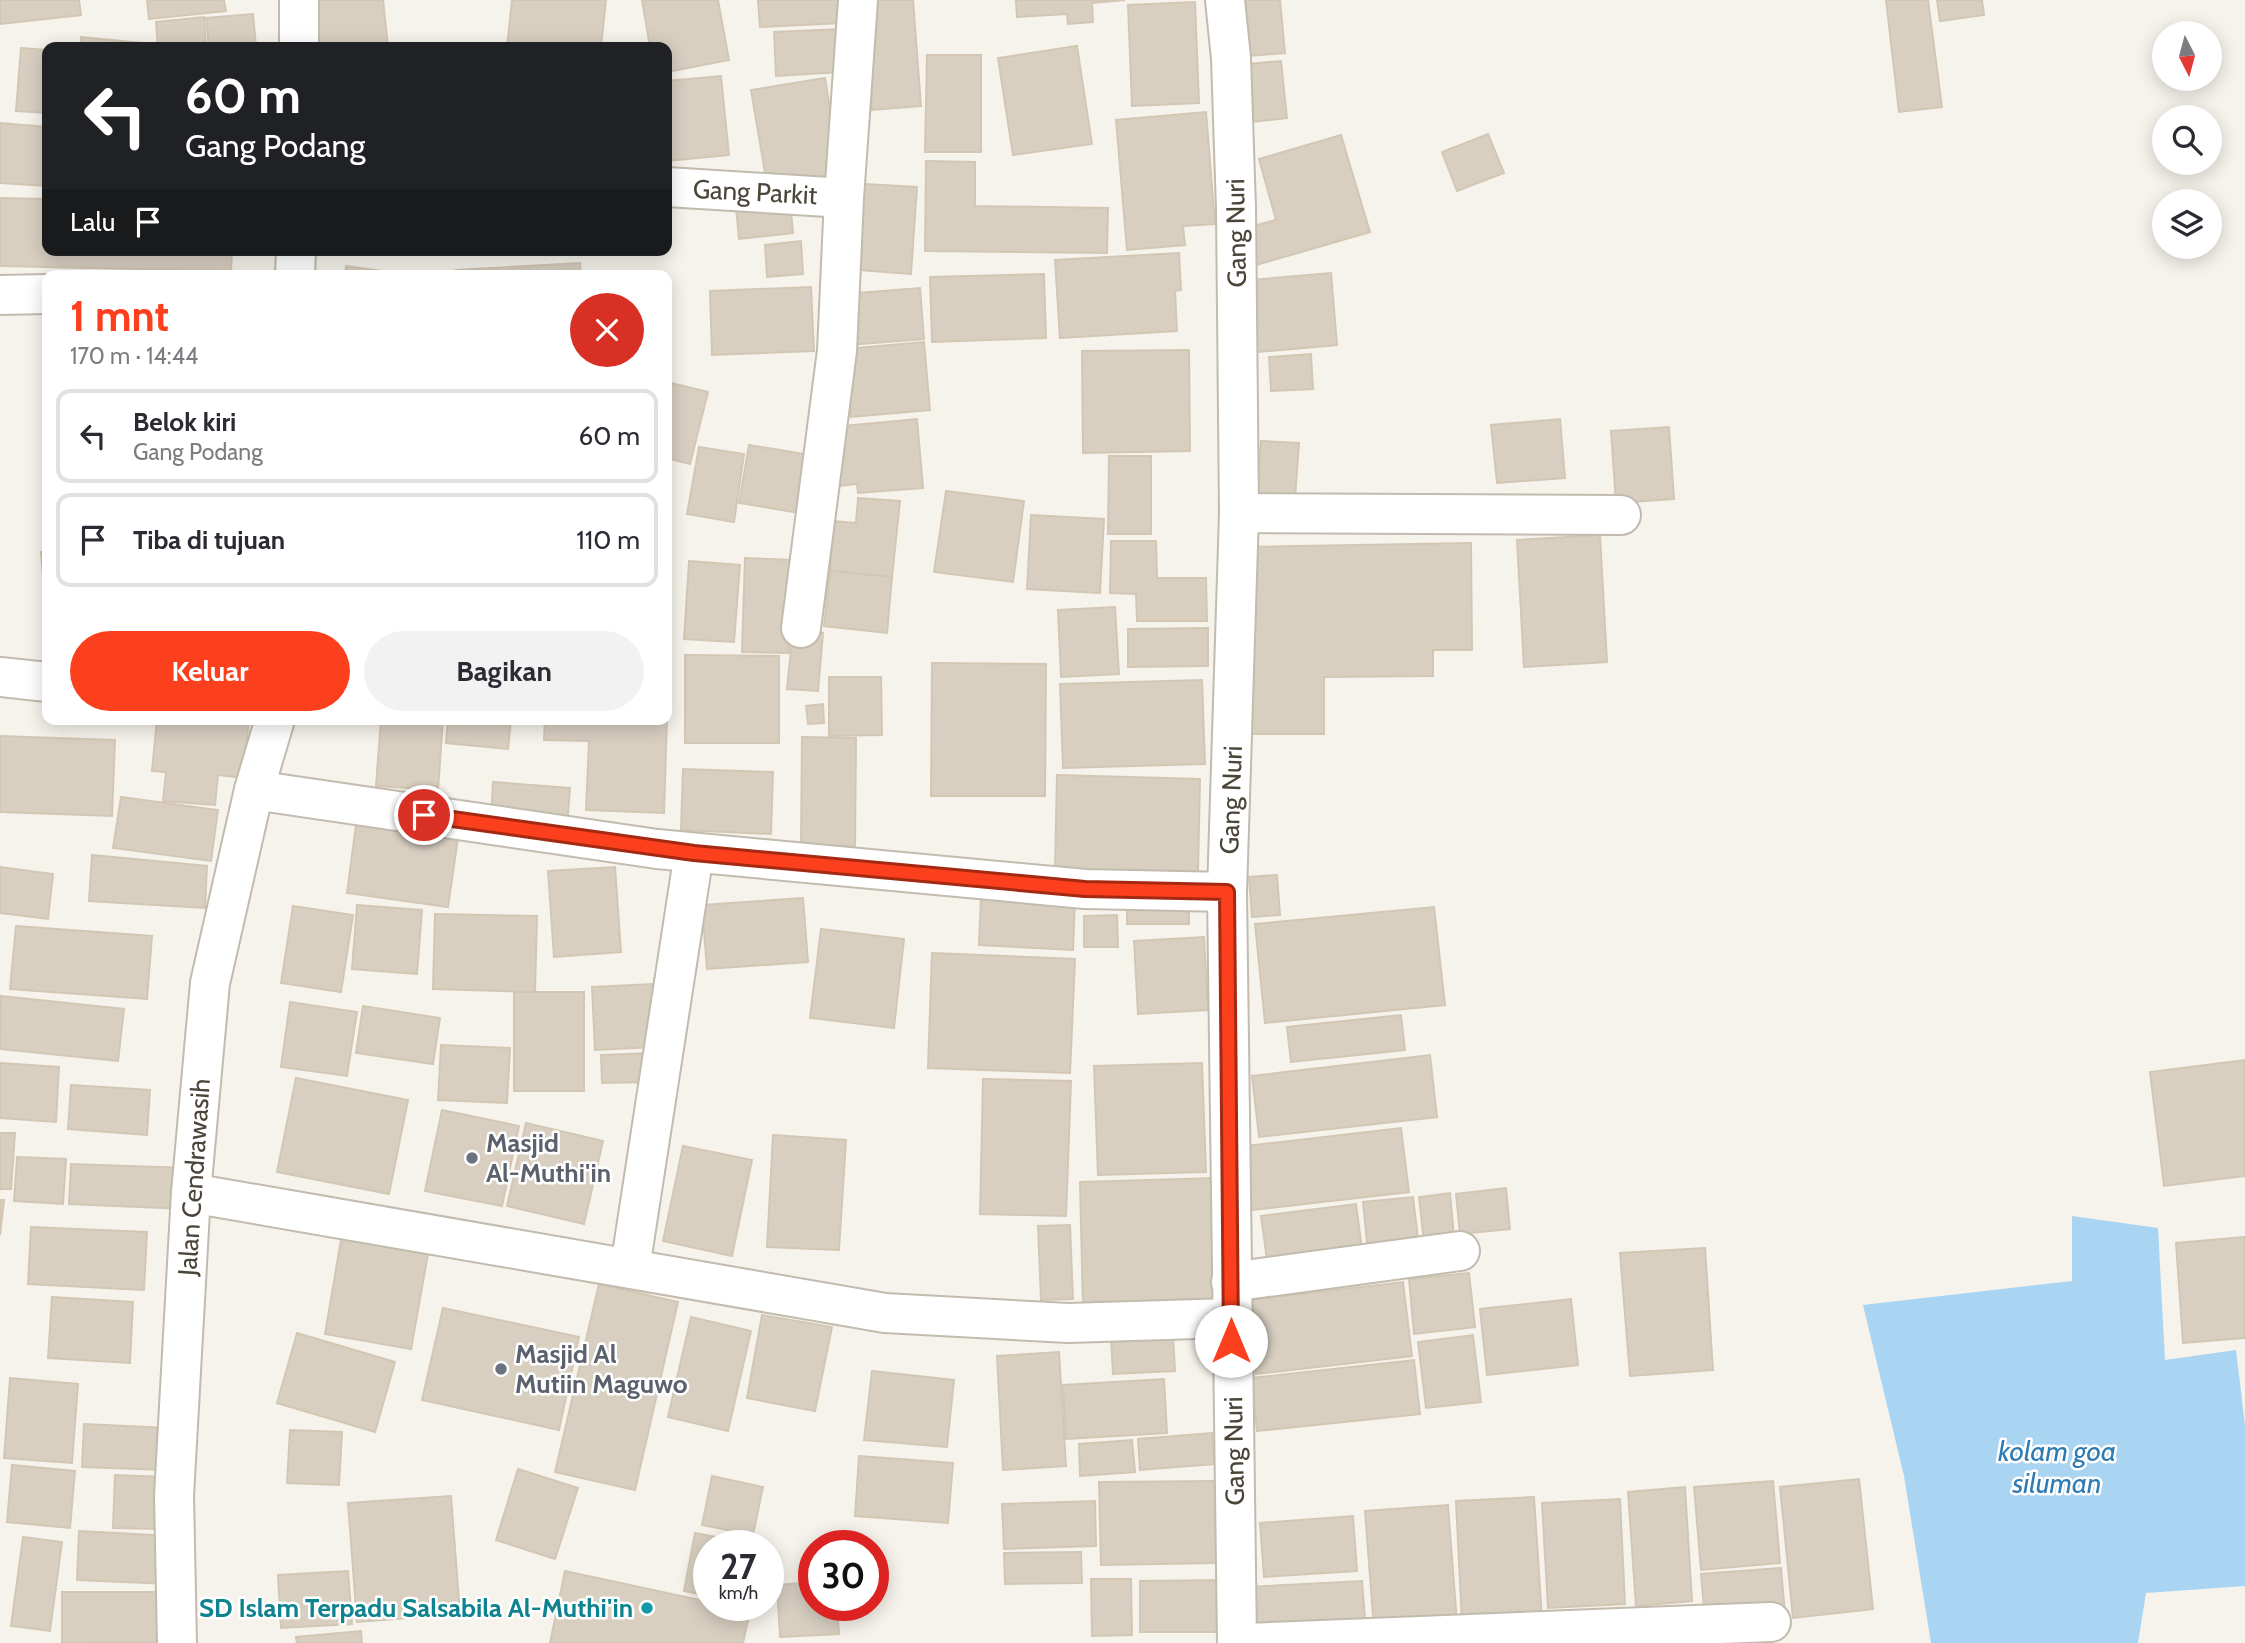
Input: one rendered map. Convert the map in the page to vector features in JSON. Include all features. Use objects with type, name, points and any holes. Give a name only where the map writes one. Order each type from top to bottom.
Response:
[{"type":"street","points":[[299,0],[299,42]]},
{"type":"street","points":[[801,628],[837,351],[844,198],[858,0]]},
{"type":"street","name":"Gang Nuri","points":[[1225,0],[1231,58],[1236,209],[1239,513],[1227,892],[1237,1643]]},
{"type":"street","name":"Gang Parkit","points":[[672,187],[844,198]]},
{"type":"street","points":[[0,295],[42,294]]},
{"type":"street","points":[[1239,513],[1621,515]]},
{"type":"street","points":[[0,677],[42,681]]},
{"type":"street","name":"Jalan Cendrawasih","points":[[177,1643],[174,1496],[191,1193],[210,983],[254,790],[273,725]]},
{"type":"street","points":[[254,790],[694,853],[1085,889],[1227,892]]},
{"type":"street","points":[[630,1268],[694,853]]},
{"type":"street","points":[[191,1193],[885,1313],[1068,1323],[1231,1300],[1460,1251]]},
{"type":"street","points":[[1245,1643],[1771,1622]]},
{"type":"water","name":"kolam goa siluman","points":[[2072,1216],[2158,1228],[2165,1360],[2236,1350],[2245,1425],[2245,1586],[2146,1593],[2138,1643],[1931,1643],[1904,1476],[1863,1305],[2072,1281]]},
{"type":"building","points":[[0,0],[79,0],[81,15],[0,24]]},
{"type":"building","points":[[147,0],[224,0],[226,11],[149,19]]},
{"type":"building","points":[[311,0],[383,0],[387,42],[315,42]]},
{"type":"building","points":[[512,0],[606,0],[602,42],[508,42]]},
{"type":"building","points":[[642,0],[718,0],[729,60],[672,71],[672,42],[649,42]]},
{"type":"building","points":[[758,0],[842,0],[843,23],[760,27]]},
{"type":"building","points":[[864,0],[913,0],[921,106],[872,110]]},
{"type":"building","points":[[1016,0],[1125,0],[1092,3],[1093,22],[1068,24],[1067,14],[1017,17]]},
{"type":"building","points":[[1230,0],[1280,0],[1285,53],[1236,57]]},
{"type":"building","points":[[1886,0],[1928,0],[1942,107],[1899,112]]},
{"type":"building","points":[[1937,0],[1982,0],[1984,15],[1940,21]]},
{"type":"building","points":[[1195,2],[1199,103],[1132,106],[1128,5]]},
{"type":"building","points":[[253,14],[256,42],[208,42],[206,18]]},
{"type":"building","points":[[204,17],[206,42],[158,42],[156,22]]},
{"type":"building","points":[[839,29],[841,72],[776,76],[774,32]]},
{"type":"building","points":[[81,37],[132,42],[81,42]]},
{"type":"building","points":[[1077,46],[1092,144],[1013,155],[998,58]]},
{"type":"building","points":[[21,48],[42,50],[42,113],[16,111]]},
{"type":"building","points":[[927,55],[981,55],[981,152],[925,152]]},
{"type":"building","points":[[1281,61],[1287,118],[1243,123],[1237,65]]},
{"type":"building","points":[[721,76],[729,155],[672,161],[672,81]]},
{"type":"building","points":[[825,78],[841,178],[768,190],[751,90]]},
{"type":"building","points":[[1206,112],[1215,224],[1183,226],[1185,245],[1127,250],[1116,120]]},
{"type":"building","points":[[0,123],[42,127],[42,186],[0,183]]},
{"type":"building","points":[[1488,134],[1504,173],[1457,191],[1442,152]]},
{"type":"building","points":[[1341,135],[1370,232],[1253,266],[1242,229],[1276,220],[1259,159]]},
{"type":"building","points":[[926,161],[975,162],[975,206],[1108,208],[1107,253],[925,251]]},
{"type":"building","points":[[865,184],[917,187],[911,274],[859,270]]},
{"type":"building","points":[[0,198],[42,199],[42,256],[232,256],[231,270],[0,266]]},
{"type":"building","points":[[790,201],[793,233],[739,239],[736,207]]},
{"type":"building","points":[[801,241],[803,274],[767,277],[765,245]]},
{"type":"building","points":[[1179,253],[1181,290],[1175,291],[1177,331],[1060,338],[1055,260]]},
{"type":"building","points":[[580,263],[581,270],[456,270]]},
{"type":"building","points":[[346,266],[374,270],[346,270]]},
{"type":"building","points":[[1331,273],[1337,345],[1246,353],[1239,281]]},
{"type":"building","points":[[1044,274],[1046,338],[932,342],[930,277]]},
{"type":"building","points":[[811,287],[814,351],[712,355],[710,291]]},
{"type":"building","points":[[920,288],[924,339],[849,345],[845,294]]},
{"type":"building","points":[[924,342],[930,410],[851,417],[845,349]]},
{"type":"building","points":[[1189,350],[1190,451],[1083,453],[1082,351]]},
{"type":"building","points":[[1311,354],[1313,389],[1271,391],[1269,357]]},
{"type":"building","points":[[672,383],[708,392],[690,464],[672,459]]},
{"type":"building","points":[[917,419],[923,488],[858,493],[857,484],[838,486],[833,427]]},
{"type":"building","points":[[1560,419],[1565,478],[1497,483],[1491,425]]},
{"type":"building","points":[[1669,427],[1674,499],[1616,503],[1611,431]]},
{"type":"building","points":[[1261,441],[1299,443],[1295,498],[1257,495]]},
{"type":"building","points":[[749,445],[816,456],[806,514],[739,503]]},
{"type":"building","points":[[699,447],[744,454],[734,522],[687,514]]},
{"type":"building","points":[[1109,456],[1151,456],[1151,534],[1108,534]]},
{"type":"building","points":[[946,491],[1024,501],[1013,582],[934,572]]},
{"type":"building","points":[[858,498],[900,501],[892,577],[830,571],[834,521],[856,523]]},
{"type":"building","points":[[1031,515],[1104,519],[1100,593],[1027,589]]},
{"type":"building","points":[[1600,535],[1607,662],[1524,667],[1517,540]]},
{"type":"building","points":[[1111,541],[1156,541],[1157,578],[1206,578],[1207,621],[1137,621],[1136,594],[1110,593]]},
{"type":"building","points":[[1471,543],[1472,650],[1433,650],[1433,676],[1324,677],[1324,734],[1250,734],[1248,547]]},
{"type":"building","points":[[745,558],[791,560],[789,653],[742,652]]},
{"type":"building","points":[[689,561],[740,565],[734,642],[684,639]]},
{"type":"building","points":[[830,571],[892,577],[887,633],[824,626]]},
{"type":"building","points":[[1115,607],[1119,674],[1061,677],[1058,610]]},
{"type":"building","points":[[1208,628],[1208,666],[1128,667],[1128,629]]},
{"type":"building","points":[[793,630],[823,633],[818,691],[787,689]]},
{"type":"building","points":[[685,655],[779,656],[779,743],[685,743]]},
{"type":"building","points":[[932,663],[1046,664],[1045,796],[931,796]]},
{"type":"building","points":[[829,677],[881,677],[882,735],[829,736]]},
{"type":"building","points":[[1202,680],[1205,764],[1063,768],[1060,684]]},
{"type":"building","points":[[823,704],[824,723],[808,724],[806,706]]},
{"type":"building","points":[[156,725],[248,725],[243,778],[218,775],[215,805],[163,801],[166,772],[152,771]]},
{"type":"building","points":[[381,725],[443,725],[438,790],[376,786]]},
{"type":"building","points":[[448,725],[510,725],[508,749],[446,743]]},
{"type":"building","points":[[545,725],[667,725],[664,813],[586,810],[589,741],[544,740]]},
{"type":"building","points":[[0,736],[115,740],[112,816],[0,812]]},
{"type":"building","points":[[802,737],[856,738],[855,846],[801,846]]},
{"type":"building","points":[[683,769],[773,772],[771,834],[681,830]]},
{"type":"building","points":[[1057,775],[1200,779],[1198,872],[1055,869]]},
{"type":"building","points":[[493,782],[570,788],[567,826],[491,819]]},
{"type":"building","points":[[121,797],[218,810],[211,861],[113,848]]},
{"type":"building","points":[[358,810],[460,824],[448,907],[347,893]]},
{"type":"building","points":[[92,855],[207,866],[205,908],[89,901]]},
{"type":"building","points":[[0,867],[53,874],[48,919],[0,913]]},
{"type":"building","points":[[615,867],[621,952],[554,957],[548,871]]},
{"type":"building","points":[[1277,875],[1280,915],[1252,917],[1249,877]]},
{"type":"building","points":[[981,896],[1075,900],[1073,950],[979,945]]},
{"type":"building","points":[[1127,897],[1189,898],[1189,924],[1127,924]]},
{"type":"building","points":[[803,898],[808,962],[707,969],[702,905]]},
{"type":"building","points":[[357,905],[422,910],[417,974],[352,969]]},
{"type":"building","points":[[293,906],[353,915],[341,992],[281,983]]},
{"type":"building","points":[[1434,907],[1445,1005],[1265,1023],[1255,924]]},
{"type":"building","points":[[435,914],[537,916],[535,992],[433,989]]},
{"type":"building","points":[[1117,915],[1118,947],[1084,947],[1084,916]]},
{"type":"building","points":[[16,926],[152,936],[147,999],[10,989]]},
{"type":"building","points":[[821,929],[904,939],[894,1028],[810,1018]]},
{"type":"building","points":[[1204,937],[1208,1010],[1138,1014],[1134,941]]},
{"type":"building","points":[[932,953],[1075,959],[1070,1073],[928,1068]]},
{"type":"building","points":[[653,984],[655,1047],[595,1050],[592,987]]},
{"type":"building","points":[[514,992],[584,992],[584,1091],[514,1091]]},
{"type":"building","points":[[1,996],[124,1009],[118,1061],[0,1049]]},
{"type":"building","points":[[290,1002],[357,1012],[347,1076],[281,1067]]},
{"type":"building","points":[[363,1006],[440,1018],[433,1064],[356,1053]]},
{"type":"building","points":[[1401,1015],[1405,1050],[1291,1062],[1287,1027]]},
{"type":"building","points":[[441,1045],[510,1048],[507,1103],[438,1100]]},
{"type":"building","points":[[655,1053],[655,1082],[602,1083],[601,1055]]},
{"type":"building","points":[[1430,1055],[1437,1117],[1259,1137],[1252,1076]]},
{"type":"building","points":[[2245,1060],[2245,1176],[2164,1186],[2150,1072]]},
{"type":"building","points":[[0,1063],[59,1067],[56,1122],[0,1118]]},
{"type":"building","points":[[1202,1063],[1206,1172],[1098,1175],[1094,1066]]},
{"type":"building","points":[[296,1078],[408,1100],[389,1194],[277,1172]]},
{"type":"building","points":[[983,1079],[1071,1081],[1066,1216],[980,1214]]},
{"type":"building","points":[[71,1085],[150,1090],[147,1135],[68,1129]]},
{"type":"building","name":"Masjid Al-Muthi'in","points":[[442,1110],[519,1126],[502,1206],[425,1191]]},
{"type":"building","points":[[526,1123],[603,1141],[584,1224],[507,1206]]},
{"type":"building","points":[[1401,1128],[1409,1192],[1244,1211],[1237,1147]]},
{"type":"building","points":[[0,1133],[15,1133],[11,1189],[0,1189]]},
{"type":"building","points":[[773,1135],[846,1140],[839,1250],[767,1247]]},
{"type":"building","points":[[683,1146],[752,1160],[732,1256],[663,1241]]},
{"type":"building","points":[[17,1157],[66,1159],[63,1204],[14,1201]]},
{"type":"building","points":[[71,1164],[187,1168],[185,1209],[69,1204]]},
{"type":"building","points":[[1215,1178],[1219,1303],[1083,1307],[1080,1182]]},
{"type":"building","points":[[1506,1188],[1510,1229],[1460,1234],[1456,1194]]},
{"type":"building","points":[[1450,1193],[1454,1238],[1424,1242],[1419,1197]]},
{"type":"building","points":[[1413,1197],[1419,1247],[1368,1253],[1363,1202]]},
{"type":"building","points":[[0,1200],[4,1200],[0,1235]]},
{"type":"building","points":[[1356,1204],[1363,1256],[1268,1267],[1261,1216]]},
{"type":"building","points":[[1070,1225],[1073,1299],[1041,1300],[1038,1226]]},
{"type":"building","points":[[31,1227],[147,1232],[144,1290],[28,1284]]},
{"type":"building","points":[[343,1228],[430,1243],[411,1349],[325,1334]]},
{"type":"building","points":[[2245,1237],[2245,1338],[2183,1343],[2176,1243]]},
{"type":"building","points":[[1705,1248],[1713,1370],[1630,1376],[1620,1253]]},
{"type":"building","points":[[1469,1273],[1475,1327],[1414,1334],[1409,1279]]},
{"type":"building","points":[[1403,1282],[1412,1356],[1256,1374],[1248,1300]]},
{"type":"building","points":[[599,1284],[678,1302],[635,1490],[555,1472]]},
{"type":"building","points":[[52,1297],[133,1302],[130,1363],[48,1358]]},
{"type":"building","points":[[1571,1299],[1578,1365],[1487,1375],[1480,1309]]},
{"type":"building","name":"Masjid Al Mutiin Maguwo","points":[[443,1308],[579,1337],[559,1430],[422,1400]]},
{"type":"building","points":[[762,1315],[832,1327],[815,1411],[747,1398]]},
{"type":"building","points":[[691,1317],[751,1331],[728,1431],[668,1417]]},
{"type":"building","points":[[297,1333],[395,1362],[375,1432],[277,1403]]},
{"type":"building","points":[[1173,1335],[1175,1371],[1113,1374],[1111,1338]]},
{"type":"building","points":[[1473,1335],[1481,1402],[1426,1408],[1418,1342]]},
{"type":"building","points":[[1059,1352],[1066,1466],[1003,1470],[997,1356]]},
{"type":"building","points":[[1414,1360],[1420,1414],[1257,1431],[1252,1378]]},
{"type":"building","points":[[872,1371],[954,1380],[947,1447],[864,1440]]},
{"type":"building","points":[[10,1378],[78,1384],[72,1463],[4,1458]]},
{"type":"building","points":[[1164,1379],[1167,1433],[1066,1439],[1063,1385]]},
{"type":"building","points":[[84,1424],[168,1428],[165,1470],[82,1467]]},
{"type":"building","points":[[290,1430],[342,1432],[339,1485],[287,1483]]},
{"type":"building","points":[[1212,1433],[1214,1464],[1140,1470],[1138,1439]]},
{"type":"building","points":[[1132,1440],[1135,1472],[1080,1476],[1079,1444]]},
{"type":"building","points":[[859,1456],[953,1463],[948,1523],[855,1516]]},
{"type":"building","points":[[12,1465],[75,1471],[70,1528],[7,1522]]},
{"type":"building","points":[[518,1469],[578,1488],[555,1559],[496,1540]]},
{"type":"building","points":[[115,1475],[164,1477],[162,1529],[113,1528]]},
{"type":"building","points":[[712,1476],[763,1487],[754,1530],[728,1530],[702,1525]]},
{"type":"building","points":[[1859,1479],[1873,1609],[1793,1618],[1780,1487]]},
{"type":"building","points":[[1215,1481],[1216,1563],[1101,1565],[1099,1482]]},
{"type":"building","points":[[1773,1481],[1780,1563],[1701,1570],[1694,1487]]},
{"type":"building","points":[[1685,1487],[1692,1601],[1636,1606],[1628,1492]]},
{"type":"building","points":[[451,1496],[460,1614],[357,1622],[348,1503]]},
{"type":"building","points":[[1534,1497],[1542,1618],[1462,1623],[1456,1501]]},
{"type":"building","points":[[1620,1499],[1625,1604],[1548,1608],[1542,1503]]},
{"type":"building","points":[[1095,1501],[1096,1546],[1004,1549],[1002,1504]]},
{"type":"building","points":[[1448,1505],[1457,1623],[1374,1629],[1365,1511]]},
{"type":"building","points":[[1353,1516],[1357,1571],[1264,1577],[1260,1523]]},
{"type":"building","points":[[79,1531],[172,1536],[170,1584],[77,1580]]},
{"type":"building","points":[[23,1537],[62,1542],[50,1631],[11,1626]]},
{"type":"building","points":[[693,1544],[693,1593],[684,1591]]},
{"type":"building","points":[[1081,1552],[1082,1583],[1005,1584],[1004,1553]]},
{"type":"building","points":[[1781,1568],[1785,1613],[1705,1619],[1701,1574]]},
{"type":"building","points":[[348,1571],[352,1624],[281,1628],[278,1575]]},
{"type":"building","name":"SD Islam Terpadu Salsabila Al-Muthi'in","points":[[565,1571],[693,1599],[693,1621],[748,1621],[743,1643],[550,1643]]},
{"type":"building","points":[[1091,1579],[1131,1579],[1132,1635],[1092,1636]]},
{"type":"building","points":[[1224,1580],[1225,1632],[1140,1632],[1140,1581]]},
{"type":"building","points":[[1362,1581],[1366,1630],[1251,1636],[1248,1587]]},
{"type":"building","points":[[798,1583],[798,1621],[838,1621],[839,1634],[780,1637],[779,1621],[784,1621],[784,1584]]},
{"type":"building","points":[[62,1592],[161,1592],[162,1642],[62,1643]]},
{"type":"building","points":[[361,1631],[362,1643],[297,1643],[296,1637]]},
{"type":"place","name":"Masjid Al-Muthi'in","points":[[472,1158]]},
{"type":"place","name":"Masjid Al Mutiin Maguwo","points":[[501,1369]]},
{"type":"place","name":"SD Islam Terpadu Salsabila Al-Muthi'in","points":[[647,1608]]},
{"type":"route","points":[[424,815],[694,853],[1085,889],[1227,892],[1231,1341]]}]
